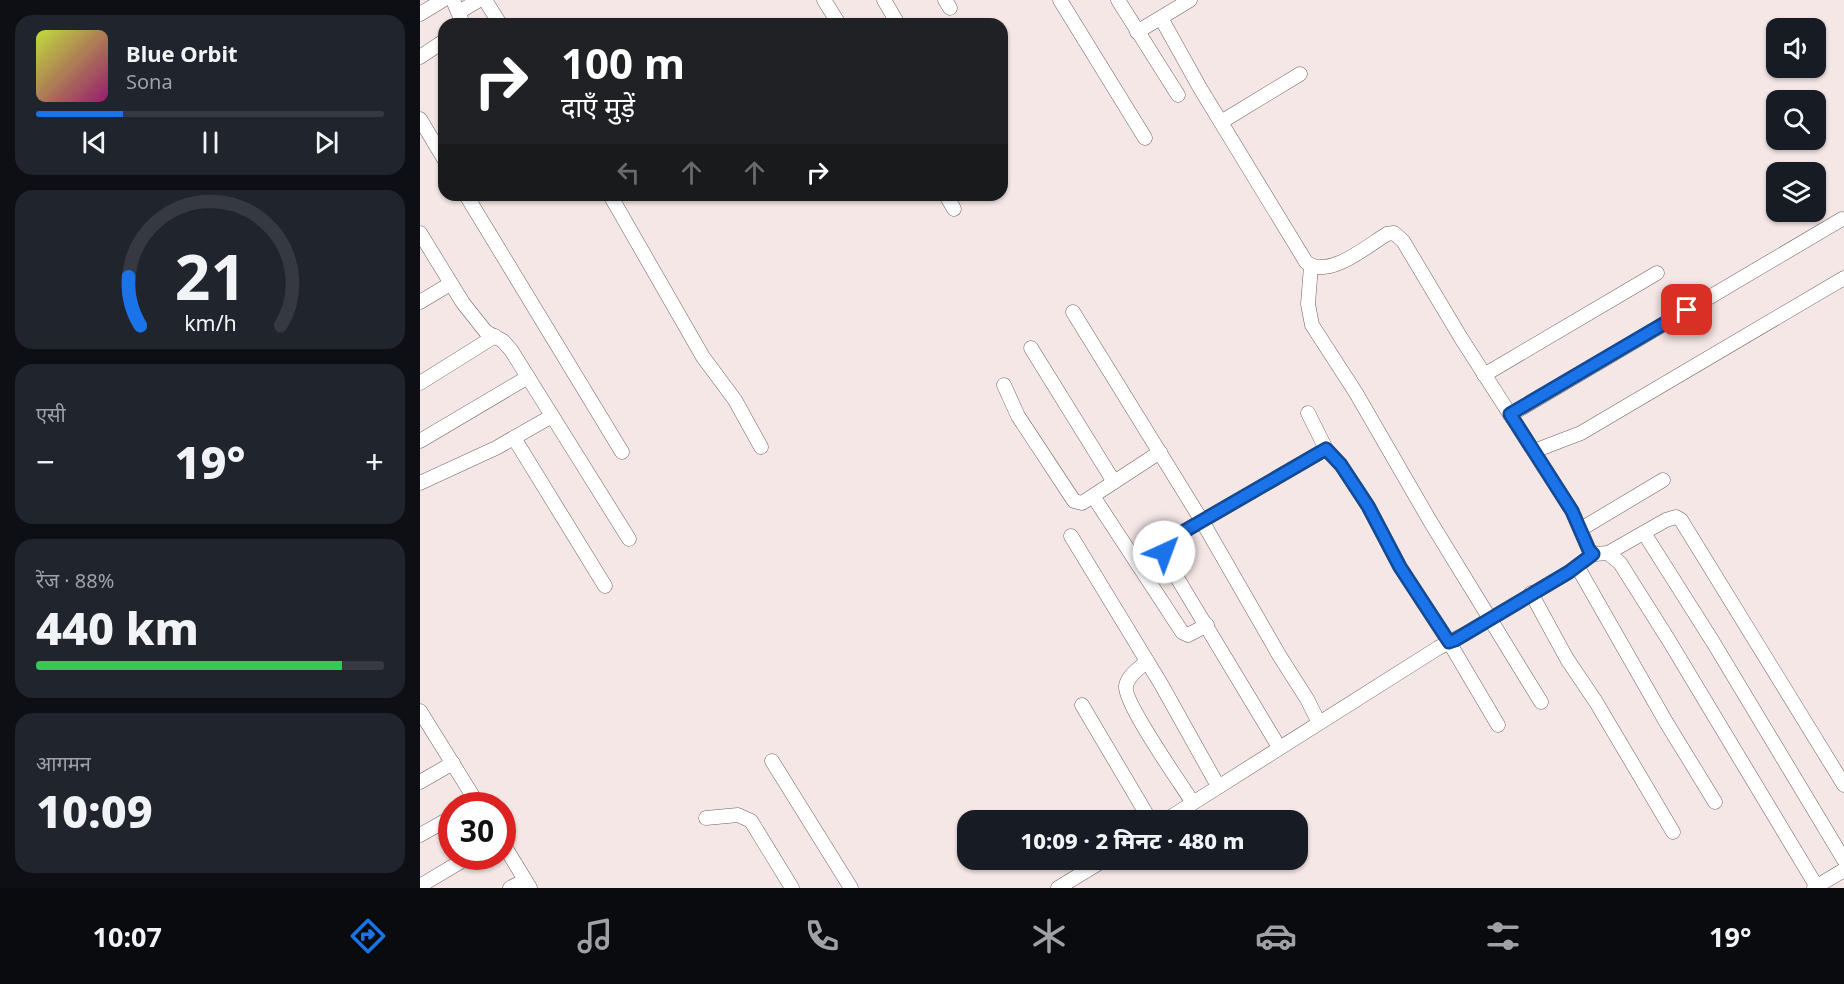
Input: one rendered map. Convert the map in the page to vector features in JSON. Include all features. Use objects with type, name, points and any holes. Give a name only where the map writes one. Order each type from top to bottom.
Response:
[{"type":"street","points":[[420,14],[443,0]]},
{"type":"street","points":[[458,12],[479,0]]},
{"type":"street","points":[[485,0],[496,18]]},
{"type":"street","points":[[824,0],[835,18]]},
{"type":"street","points":[[884,0],[894,18]]},
{"type":"street","points":[[1060,0],[1145,138]]},
{"type":"street","points":[[1118,0],[1178,95]]},
{"type":"street","points":[[1137,32],[1184,1]]},
{"type":"street","points":[[1161,18],[1300,254],[1311,266],[1330,267],[1388,234],[1394,233],[1403,241],[1484,375],[1534,451],[1581,529],[1589,550],[1593,554]]},
{"type":"street","points":[[420,57],[438,45]]},
{"type":"street","points":[[1221,122],[1300,74]]},
{"type":"street","points":[[420,119],[438,149]]},
{"type":"street","points":[[470,201],[622,452]]},
{"type":"street","points":[[613,201],[703,357],[735,400],[761,447]]},
{"type":"street","points":[[949,201],[954,209]]},
{"type":"street","points":[[1510,414],[1842,219]]},
{"type":"street","points":[[420,233],[425,255],[486,332],[495,336],[511,350],[629,539]]},
{"type":"street","points":[[1311,266],[1308,312],[1312,325],[1356,393],[1541,702]]},
{"type":"street","points":[[1484,375],[1657,273]]},
{"type":"street","points":[[1534,451],[1581,433],[1844,278]]},
{"type":"street","points":[[420,302],[450,284]]},
{"type":"street","points":[[1074,312],[1202,521],[1319,723]]},
{"type":"street","points":[[420,383],[495,336]]},
{"type":"street","points":[[1031,348],[1114,482]]},
{"type":"street","points":[[420,441],[528,377]]},
{"type":"street","points":[[1004,385],[1018,416],[1074,501],[1082,503],[1160,452]]},
{"type":"street","points":[[1308,413],[1326,449],[1341,465],[1368,506],[1400,567],[1449,642],[1498,725]]},
{"type":"street","points":[[420,483],[514,438],[552,416]]},
{"type":"street","points":[[514,438],[605,586]]},
{"type":"street","points":[[1279,747],[1170,566],[1163,548],[1169,540],[1326,449]]},
{"type":"street","points":[[1581,529],[1663,480]]},
{"type":"street","points":[[1093,496],[1182,632],[1188,635],[1207,625]]},
{"type":"street","points":[[1182,810],[1279,747],[1577,566],[1593,554],[1608,553],[1676,517],[1686,526],[1783,689],[1844,785]]},
{"type":"street","points":[[1644,533],[1844,860]]},
{"type":"street","points":[[1071,536],[1147,661],[1218,786]]},
{"type":"street","points":[[1608,553],[1620,563],[1668,639],[1816,887],[1844,870]]},
{"type":"street","points":[[1577,566],[1666,722],[1715,802]]},
{"type":"street","points":[[1531,593],[1567,659],[1596,702],[1673,832]]},
{"type":"street","points":[[1147,661],[1130,677],[1126,684],[1126,691],[1138,717],[1193,803]]},
{"type":"street","points":[[1082,705],[1144,810]]},
{"type":"street","points":[[420,711],[424,727],[453,763],[469,792]]},
{"type":"street","points":[[772,761],[851,888]]},
{"type":"street","points":[[420,782],[453,763]]},
{"type":"street","points":[[706,818],[738,815],[751,820],[792,888]]},
{"type":"street","points":[[420,835],[438,825]]},
{"type":"street","points":[[510,888],[528,884],[516,865]]},
{"type":"street","points":[[420,886],[447,870]]},
{"type":"street","points":[[1058,888],[1088,870]]},
{"type":"route","points":[[1164,552],[1163,548],[1169,540],[1326,449],[1341,465],[1368,506],[1400,567],[1449,642],[1455,640],[1569,572],[1593,554],[1589,550],[1572,511],[1510,414],[1687,310]]}]
